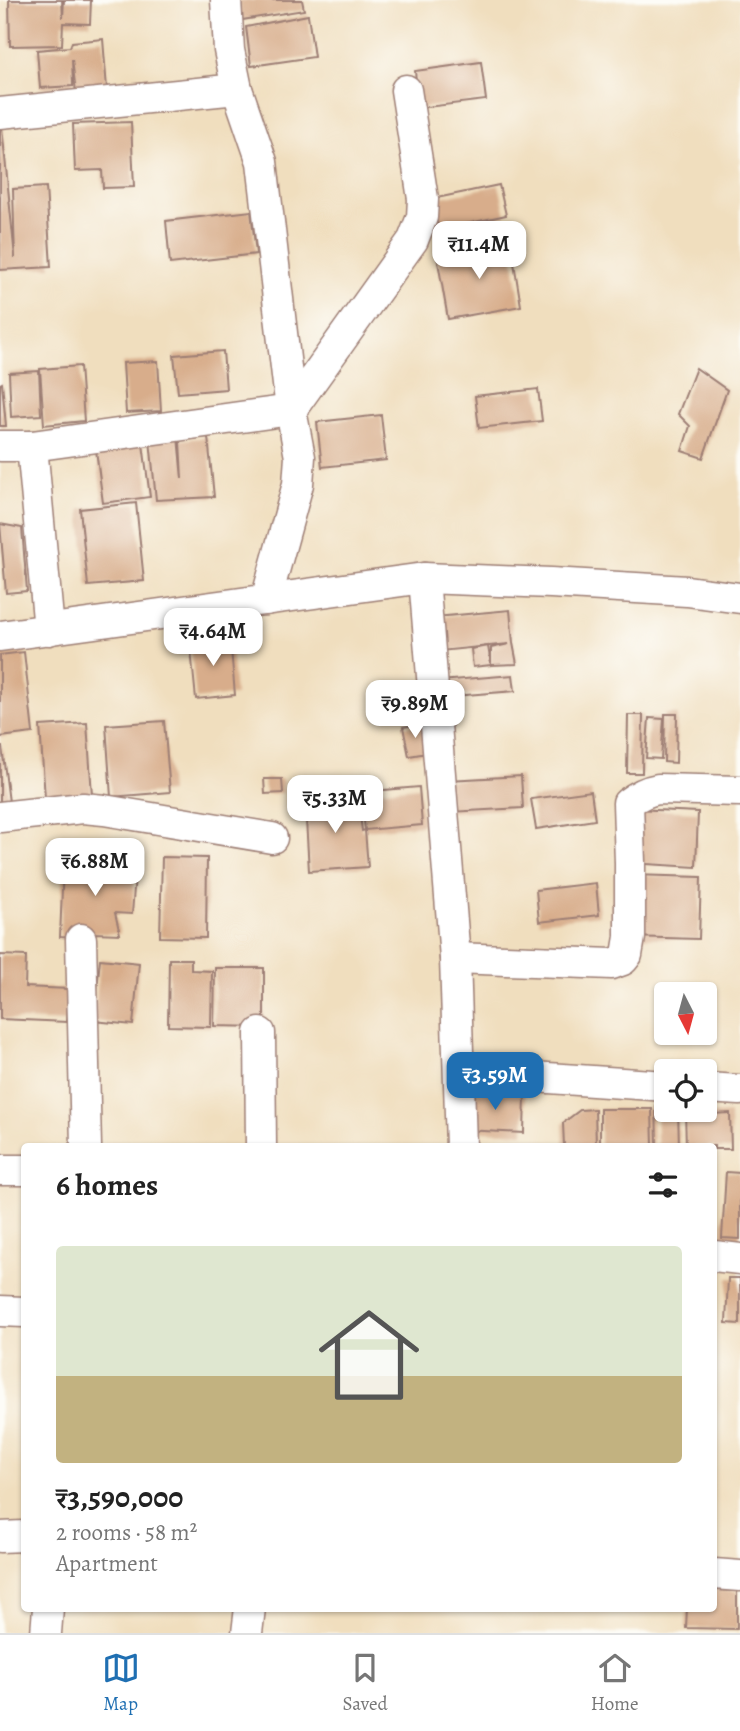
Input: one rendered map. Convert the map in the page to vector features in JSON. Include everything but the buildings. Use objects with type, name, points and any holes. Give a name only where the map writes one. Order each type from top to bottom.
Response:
[{"type":"street","points":[[226,0],[229,50],[237,89],[261,162],[291,410],[300,457],[299,484],[266,600]]},
{"type":"street","points":[[0,114],[237,89]]},
{"type":"street","points":[[0,446],[32,446],[291,410],[418,231],[424,199],[406,90]]},
{"type":"street","points":[[32,446],[48,630]]},
{"type":"street","points":[[424,578],[455,958],[461,1143]]},
{"type":"street","points":[[0,636],[424,578],[687,591],[740,598]]},
{"type":"street","points":[[455,958],[612,964],[623,960],[627,955],[630,937],[628,803],[646,791],[659,789],[740,791]]},
{"type":"street","points":[[0,817],[83,808],[272,838]]},
{"type":"street","points":[[81,939],[86,1143]]},
{"type":"street","points":[[261,1033],[261,1143]]},
{"type":"street","points":[[460,1072],[654,1085]]},
{"type":"street","points":[[717,1089],[740,1090]]},
{"type":"street","points":[[0,1170],[21,1170]]},
{"type":"street","points":[[717,1256],[740,1259]]},
{"type":"street","points":[[0,1311],[21,1312]]},
{"type":"street","points":[[0,1537],[21,1536]]},
{"type":"street","points":[[717,1574],[740,1576]]},
{"type":"street","points":[[46,1633],[48,1612]]},
{"type":"street","points":[[247,1633],[250,1612]]}]
